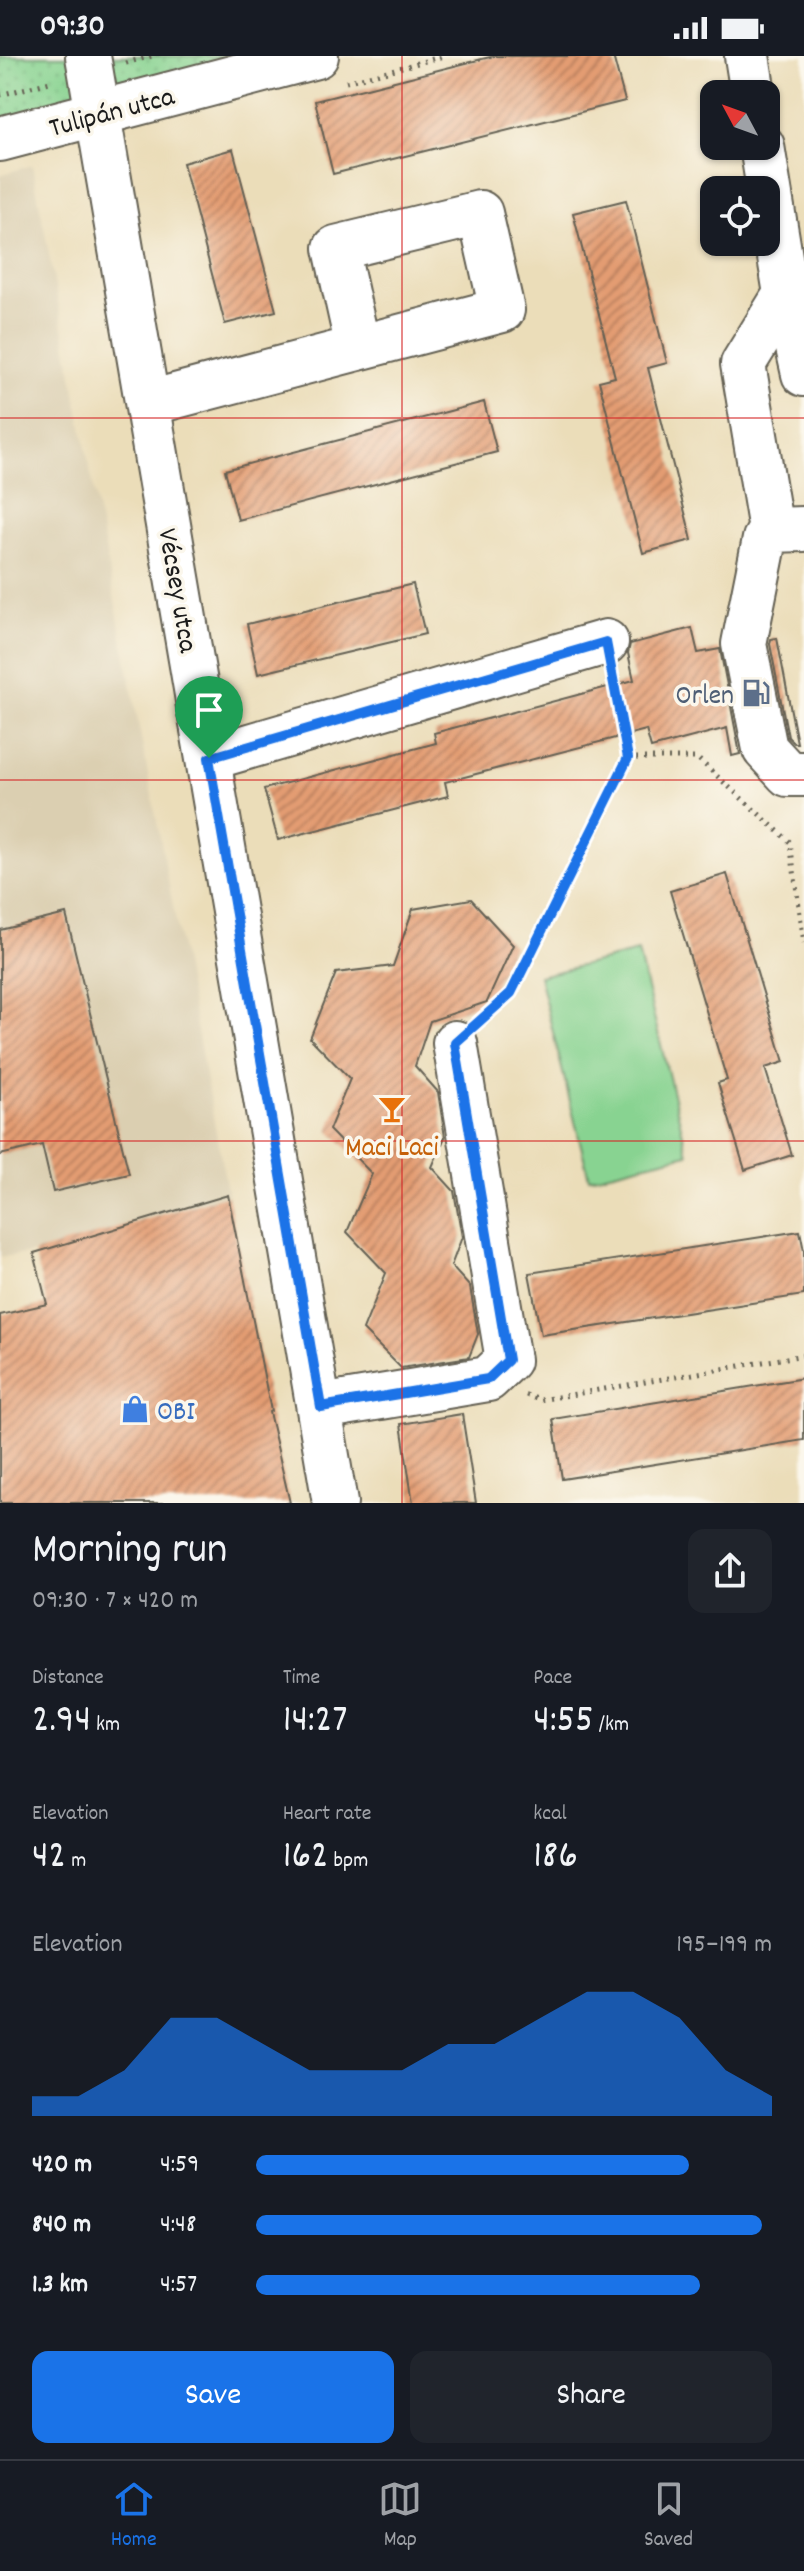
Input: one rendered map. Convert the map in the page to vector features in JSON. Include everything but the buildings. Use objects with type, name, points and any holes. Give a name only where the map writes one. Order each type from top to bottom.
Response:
[{"type":"street","name":"Vécsey utca","points":[[88,56],[335,1503]]},
{"type":"street","name":"Tulipán utca","points":[[0,139],[316,56]]},
{"type":"street","points":[[747,56],[751,80]]},
{"type":"street","points":[[764,160],[786,294],[804,374]]},
{"type":"street","points":[[786,294],[743,364],[787,529],[765,539],[744,644],[765,749],[788,774],[804,774]]},
{"type":"street","points":[[149,403],[358,348]]},
{"type":"street","points":[[209,758],[606,642]]},
{"type":"street","points":[[321,1407],[488,1379],[508,1360],[455,1043]]},
{"type":"path","points":[[455,1043],[511,993],[628,758],[606,642]]},
{"type":"path","points":[[628,758],[697,758],[790,842],[804,943]]},
{"type":"path","points":[[488,1379],[540,1400],[804,1355]]},
{"type":"shaded area","points":[[32,165],[228,1195],[34,1253],[0,1257],[0,175]]},
{"type":"green space","points":[[0,56],[297,56],[0,133]]},
{"type":"green space","points":[[638,952],[688,1154],[589,1178],[539,976]]},
{"type":"place","name":"Orlen","points":[[756,693]]},
{"type":"place","name":"Maci Laci","points":[[392,1109]]},
{"type":"place","name":"OBI","points":[[135,1409]]},
{"type":"route","points":[[606,642],[628,758],[511,993],[455,1043],[508,1360],[488,1379],[321,1407],[209,758],[606,642]]}]
